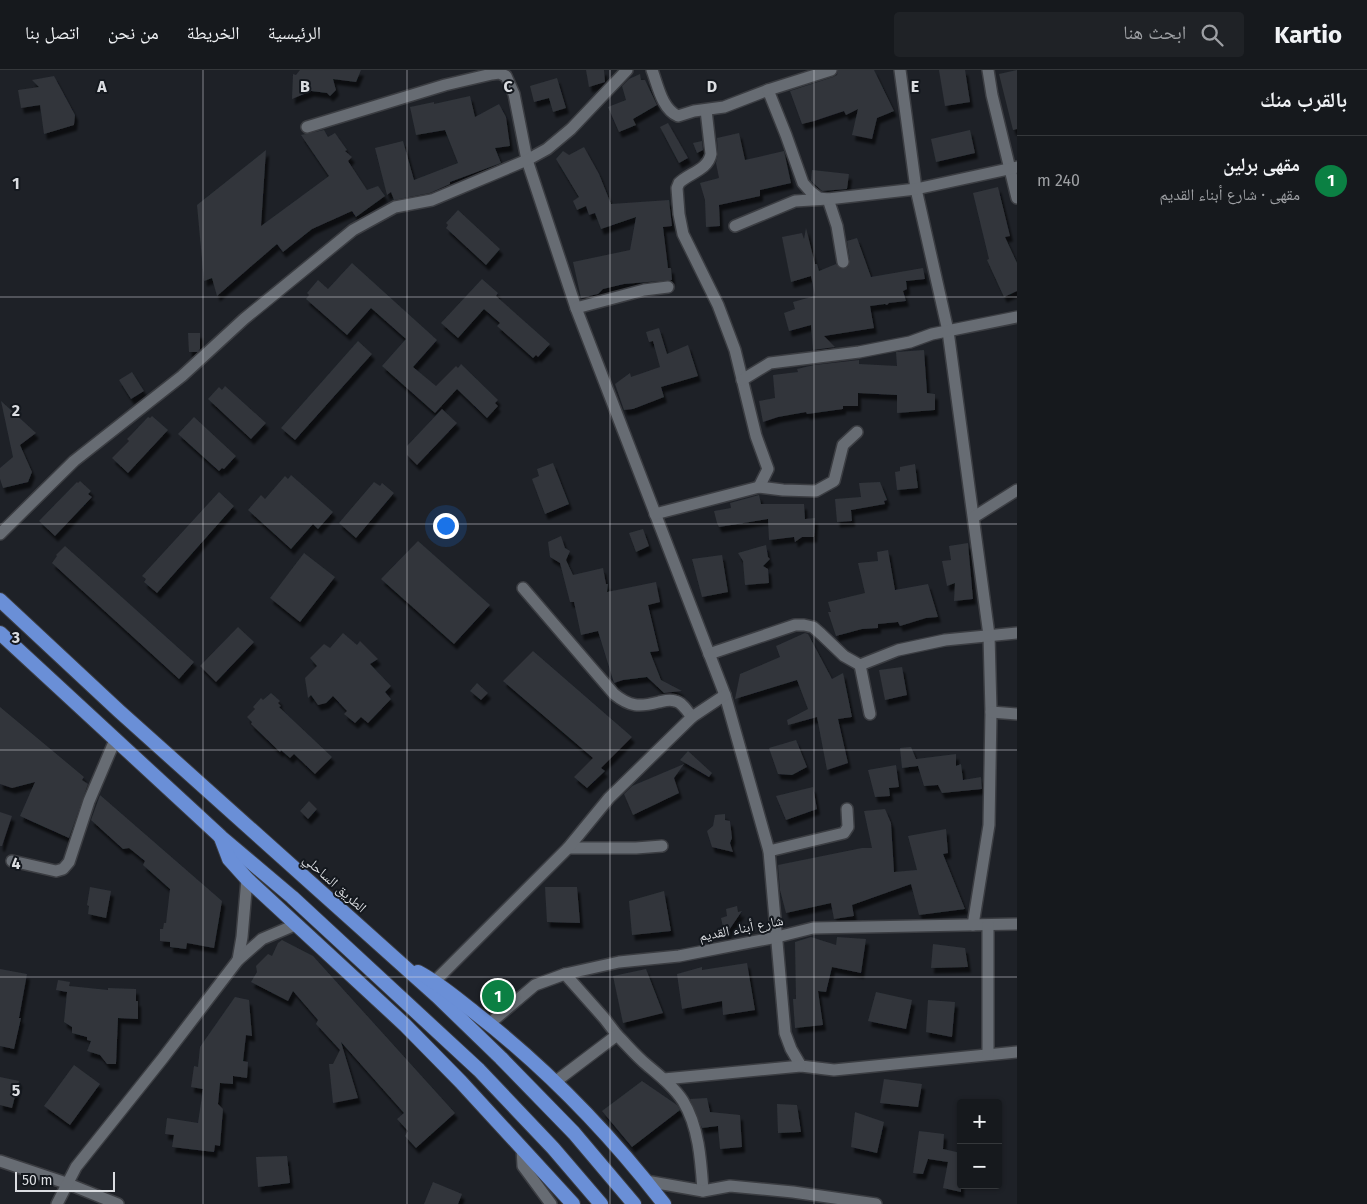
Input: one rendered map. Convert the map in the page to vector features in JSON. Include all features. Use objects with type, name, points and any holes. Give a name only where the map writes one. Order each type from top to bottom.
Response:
[{"type":"highway","name":"الطريق الساحلي","points":[[0,600],[126,717],[402,965],[501,1058],[561,1120],[634,1204]]},
{"type":"highway","points":[[0,633],[221,837],[292,897],[479,1070],[553,1148],[601,1204]]},
{"type":"highway","points":[[221,837],[229,859],[247,879],[461,1082],[573,1204]]},
{"type":"highway","points":[[402,965],[435,981],[489,1024],[555,1082],[646,1181],[664,1204]]},
{"type":"street","points":[[0,534],[74,461],[182,376],[244,319],[353,230],[394,207],[432,200],[527,160],[547,149],[571,129],[626,70]]},
{"type":"street","points":[[652,70],[666,107],[671,113],[678,116],[694,111],[724,107],[768,90],[832,70]]},
{"type":"street","points":[[900,70],[916,189],[948,332],[989,635],[991,712],[989,825],[973,925]]},
{"type":"street","points":[[988,70],[992,95],[1013,168],[1017,198]]},
{"type":"street","points":[[307,128],[445,85],[499,73],[506,76],[514,94],[527,160],[576,308],[725,695],[769,852],[785,1033],[791,1049],[801,1066]]},
{"type":"street","points":[[768,90],[803,183],[819,198],[828,199]]},
{"type":"street","points":[[706,110],[710,160],[705,166],[679,183],[677,188],[679,214],[686,244],[718,305],[735,350],[756,436],[768,469],[759,487]]},
{"type":"street","points":[[735,226],[795,201],[916,189],[1013,168]]},
{"type":"street","points":[[828,199],[837,226],[843,262]]},
{"type":"street","points":[[576,308],[644,290],[668,287]]},
{"type":"street","points":[[742,380],[770,363],[859,352],[902,344],[932,334],[1017,317]]},
{"type":"street","points":[[655,514],[759,487],[816,491],[834,481],[843,444],[857,432]]},
{"type":"street","points":[[974,517],[1017,490]]},
{"type":"street","points":[[523,588],[608,688],[623,702],[643,706],[675,700],[692,717]]},
{"type":"street","points":[[709,654],[795,625],[804,625],[817,630],[844,656],[860,665],[870,714]]},
{"type":"street","points":[[860,665],[898,650],[944,640],[1017,633]]},
{"type":"street","points":[[435,981],[568,848],[609,798],[692,717],[725,695]]},
{"type":"street","points":[[991,712],[1017,714]]},
{"type":"street","points":[[12,860],[56,871],[63,869],[68,862],[89,801],[115,740]]},
{"type":"street","points":[[769,852],[844,833],[848,827],[847,809]]},
{"type":"street","points":[[568,848],[662,846]]},
{"type":"street","points":[[238,960],[242,938],[247,879]]},
{"type":"street","points":[[988,924],[988,1054]]},
{"type":"street","name":"شارع أبناء القديم","points":[[489,1024],[535,985],[565,974],[619,962],[679,956],[813,928],[1017,924]]},
{"type":"street","points":[[57,1204],[76,1167],[238,960],[262,939],[274,932],[295,925]]},
{"type":"street","points":[[565,974],[617,1035],[664,1079],[682,1101],[692,1124],[700,1157],[703,1192]]},
{"type":"street","points":[[555,1082],[617,1035]]},
{"type":"street","points":[[664,1079],[801,1066],[834,1070],[1017,1052]]},
{"type":"street","points":[[522,1148],[522,1166],[551,1204]]},
{"type":"street","points":[[0,1161],[118,1204]]},
{"type":"street","points":[[646,1181],[703,1192],[730,1186],[793,1192],[876,1204]]},
{"type":"building","points":[[300,70],[361,70],[356,82],[333,79],[336,90],[330,96],[327,93],[311,91],[292,99],[293,74],[296,75]]},
{"type":"building","points":[[586,70],[604,70],[605,82],[589,87]]},
{"type":"building","points":[[838,70],[874,70],[894,111],[877,118],[872,139],[852,135],[858,109],[846,115],[844,111],[802,124],[790,91],[833,77],[837,75]]},
{"type":"building","points":[[939,70],[965,70],[970,102],[945,106]]},
{"type":"building","points":[[1017,70],[1017,129],[1013,130],[999,74]]},
{"type":"building","points":[[640,74],[641,80],[645,80],[657,105],[633,119],[636,125],[619,132],[608,107],[626,100],[622,86],[629,79]]},
{"type":"building","points":[[54,76],[75,115],[74,125],[44,134],[40,105],[21,108],[18,90],[39,87],[32,80]]},
{"type":"building","points":[[557,78],[566,108],[553,112],[549,98],[534,102],[530,86]]},
{"type":"building","points":[[470,96],[475,117],[499,104],[506,117],[510,146],[495,148],[501,163],[450,182],[450,184],[430,193],[394,200],[391,192],[387,195],[375,148],[403,141],[414,180],[458,163],[445,130],[416,135],[410,107]]},
{"type":"building","points":[[668,123],[688,158],[679,163],[660,127]]},
{"type":"building","points":[[324,130],[328,137],[335,133],[347,150],[345,151],[352,157],[348,161],[367,190],[378,186],[385,196],[356,217],[352,211],[312,229],[283,252],[277,244],[217,296],[212,278],[204,281],[197,205],[266,150],[261,226],[329,176],[301,135]]},
{"type":"building","points":[[970,130],[975,153],[936,162],[931,139]]},
{"type":"building","points":[[739,133],[745,160],[784,151],[791,183],[760,190],[760,196],[719,205],[720,226],[706,227],[705,200],[700,183],[719,178],[716,163],[718,154],[717,138]]},
{"type":"building","points":[[702,141],[703,150],[697,153],[693,143]]},
{"type":"building","points":[[584,147],[599,174],[611,204],[669,200],[672,226],[663,227],[668,268],[671,268],[672,280],[624,284],[603,289],[598,294],[581,298],[573,262],[630,250],[636,217],[601,229],[595,213],[589,215],[586,206],[577,210],[573,201],[579,197],[556,159],[563,151],[569,155]]},
{"type":"building","points":[[812,170],[849,174],[847,189],[822,191],[811,181]]},
{"type":"building","points":[[998,187],[1010,236],[1005,237],[1017,263],[1017,291],[1004,297],[987,260],[989,259],[973,193]]},
{"type":"building","points":[[458,210],[500,249],[486,265],[446,228],[448,225],[446,223]]},
{"type":"building","points":[[806,228],[815,264],[817,264],[819,271],[836,264],[841,269],[848,267],[850,261],[847,241],[857,238],[871,277],[923,268],[925,279],[906,281],[907,289],[903,291],[906,301],[870,306],[874,328],[824,336],[835,347],[813,350],[811,325],[789,331],[784,313],[795,309],[793,302],[815,296],[811,276],[791,282],[782,237],[802,233],[804,239]]},
{"type":"building","points":[[352,263],[437,340],[413,367],[436,386],[456,366],[458,368],[461,364],[498,400],[495,403],[498,406],[487,418],[457,389],[435,413],[382,366],[406,339],[371,308],[347,335],[306,299],[309,295],[307,293],[318,280],[328,289]]},
{"type":"building","points":[[482,279],[498,293],[496,296],[550,344],[538,357],[536,355],[533,358],[497,326],[500,323],[484,309],[458,338],[441,323]]},
{"type":"building","points":[[659,328],[667,354],[688,345],[698,376],[661,387],[664,397],[633,409],[624,410],[615,384],[630,373],[631,377],[660,367],[653,341],[649,342],[646,332]]},
{"type":"building","points":[[188,333],[200,333],[200,349],[198,352],[189,352]]},
{"type":"building","points":[[358,341],[372,354],[295,440],[281,428]]},
{"type":"building","points":[[924,350],[927,393],[935,394],[935,410],[897,413],[897,395],[858,393],[858,406],[843,406],[843,409],[807,414],[806,412],[763,422],[759,401],[775,398],[773,375],[798,372],[797,369],[814,365],[859,360],[859,364],[897,366],[896,352]]},
{"type":"building","points":[[132,372],[144,391],[131,399],[119,380]]},
{"type":"building","points":[[225,386],[266,423],[251,439],[208,399],[219,387],[222,390]]},
{"type":"building","points":[[1,401],[36,433],[20,445],[32,472],[28,482],[3,488],[0,479],[0,468],[13,457]]},
{"type":"building","points":[[442,409],[457,423],[417,465],[407,455],[407,446]]},
{"type":"building","points":[[152,416],[168,430],[128,473],[112,458],[129,441],[127,439],[148,417]]},
{"type":"building","points":[[194,417],[236,456],[224,469],[222,468],[219,471],[178,434]]},
{"type":"building","points":[[553,463],[569,504],[545,514],[532,479],[539,476],[537,469]]},
{"type":"building","points":[[915,464],[918,488],[897,490],[895,472],[900,471],[900,467]]},
{"type":"building","points":[[291,475],[333,512],[318,529],[313,524],[291,549],[248,510],[261,495],[265,499],[285,476],[288,479]]},
{"type":"building","points":[[80,481],[91,491],[88,494],[92,497],[55,536],[39,521]]},
{"type":"building","points":[[374,482],[380,486],[382,483],[394,493],[356,538],[339,523]]},
{"type":"building","points":[[880,482],[887,500],[884,501],[885,504],[851,510],[852,521],[837,522],[835,499],[861,497],[859,483]]},
{"type":"building","points":[[219,492],[234,506],[157,593],[144,582],[146,579],[142,576]]},
{"type":"building","points":[[759,495],[761,504],[804,504],[805,519],[815,518],[814,537],[802,537],[795,542],[794,537],[769,540],[768,519],[719,527],[714,511],[731,508],[730,503]]},
{"type":"building","points":[[643,529],[649,546],[636,552],[629,533]]},
{"type":"building","points":[[561,536],[565,548],[570,551],[566,560],[573,575],[603,568],[606,584],[608,584],[607,592],[656,582],[660,602],[648,605],[659,651],[650,652],[661,680],[682,691],[664,693],[647,677],[614,683],[598,631],[581,635],[574,602],[570,602],[560,563],[550,557],[548,542]]},
{"type":"building","points":[[418,541],[490,605],[454,644],[381,579]]},
{"type":"building","points":[[968,543],[973,599],[954,601],[955,583],[947,586],[942,561],[951,560],[949,546]]},
{"type":"building","points":[[766,545],[770,559],[763,566],[768,569],[769,583],[745,585],[743,561],[738,553]]},
{"type":"building","points":[[65,546],[194,662],[179,679],[52,563],[56,555]]},
{"type":"building","points":[[888,550],[895,590],[928,584],[938,617],[926,618],[900,626],[898,622],[878,624],[878,628],[862,629],[836,636],[828,612],[831,612],[828,602],[865,593],[858,563],[878,561],[877,552]]},
{"type":"building","points":[[304,553],[335,577],[300,622],[270,598]]},
{"type":"building","points":[[722,555],[728,592],[702,597],[692,559]]},
{"type":"building","points":[[238,627],[254,642],[216,682],[200,666]]},
{"type":"building","points":[[343,633],[357,645],[360,641],[378,659],[370,664],[391,686],[385,692],[391,699],[368,723],[361,717],[355,723],[344,714],[347,711],[333,696],[326,703],[318,705],[311,695],[308,698],[305,678],[317,666],[310,658],[324,644],[330,648]]},
{"type":"building","points":[[805,633],[808,634],[832,679],[843,673],[852,717],[838,719],[848,763],[827,770],[817,717],[788,725],[787,720],[808,709],[797,680],[735,699],[740,674],[780,657],[776,646]]},
{"type":"building","points":[[533,651],[632,737],[601,768],[605,771],[587,788],[574,777],[593,758],[503,681]]},
{"type":"building","points":[[902,667],[907,695],[885,700],[879,670]]},
{"type":"building","points":[[477,683],[488,693],[481,700],[470,691]]},
{"type":"building","points":[[271,693],[280,701],[278,703],[281,706],[279,707],[332,757],[315,774],[294,754],[290,758],[281,750],[280,752],[251,724],[252,722],[247,717],[255,709],[253,707],[261,698],[263,700]]},
{"type":"building","points":[[0,707],[84,777],[82,780],[88,784],[69,838],[20,816],[35,782],[12,788],[0,784]]},
{"type":"building","points":[[796,740],[807,767],[792,775],[778,774],[769,748]]},
{"type":"building","points":[[911,747],[916,759],[956,754],[956,766],[961,764],[963,780],[981,777],[982,789],[942,793],[938,785],[924,786],[918,766],[902,768],[900,748]]},
{"type":"building","points":[[688,751],[712,773],[709,777],[680,760]]},
{"type":"building","points":[[684,764],[674,778],[679,793],[633,815],[624,794],[632,786]]},
{"type":"building","points":[[896,765],[899,787],[889,788],[890,796],[875,797],[868,770]]},
{"type":"building","points":[[813,787],[817,809],[786,820],[776,796]]},
{"type":"building","points":[[100,795],[222,901],[214,948],[187,943],[186,949],[170,947],[170,942],[160,941],[160,929],[163,929],[164,923],[166,923],[170,889],[143,865],[145,861],[129,848],[123,849],[91,820]]},
{"type":"building","points":[[309,801],[317,809],[308,819],[300,811]]},
{"type":"building","points":[[885,809],[891,823],[894,872],[917,870],[908,836],[946,829],[948,853],[943,854],[965,909],[919,915],[911,884],[852,905],[854,916],[834,919],[831,903],[786,913],[780,890],[778,865],[862,848],[872,848],[864,811]]},
{"type":"building","points":[[0,812],[12,816],[2,846],[0,846]]},
{"type":"building","points":[[725,814],[725,820],[730,821],[732,838],[730,843],[733,852],[712,847],[707,831],[713,826],[715,815]]},
{"type":"building","points":[[90,887],[111,891],[106,918],[88,914],[89,906],[87,905]]},
{"type":"building","points":[[545,887],[577,887],[580,923],[547,922]]},
{"type":"building","points":[[664,891],[671,931],[632,935],[629,901]]},
{"type":"building","points":[[737,906],[738,912],[742,911],[725,936],[721,918],[727,916],[726,909]]},
{"type":"building","points":[[811,937],[836,945],[837,937],[866,939],[861,973],[832,967],[826,992],[818,991],[823,1025],[795,1028],[793,999],[796,999],[795,942]]},
{"type":"building","points":[[282,940],[313,956],[455,1113],[416,1148],[405,1136],[408,1131],[397,1119],[404,1113],[341,1042],[358,1098],[333,1103],[329,1064],[333,1064],[340,1050],[316,1024],[318,1020],[293,991],[288,1001],[251,982],[257,972],[256,966],[268,954],[272,956],[278,943]]},
{"type":"building","points":[[933,944],[965,948],[968,967],[931,968]]},
{"type":"building","points":[[747,963],[755,1010],[723,1015],[722,1001],[682,1009],[677,974],[702,967],[702,970]]},
{"type":"building","points":[[0,969],[27,974],[19,1018],[21,1018],[14,1049],[0,1046]]},
{"type":"building","points":[[646,969],[663,1013],[623,1023],[613,976]]},
{"type":"building","points":[[58,980],[70,982],[69,986],[108,990],[108,988],[136,989],[138,1019],[118,1018],[116,1064],[107,1064],[100,1055],[87,1051],[91,1041],[87,1040],[87,1037],[72,1033],[72,1027],[64,1022],[67,992],[56,990]]},
{"type":"building","points":[[876,992],[912,1000],[906,1029],[868,1021]]},
{"type":"building","points":[[235,997],[249,1000],[252,1036],[246,1035],[243,1061],[248,1062],[247,1078],[233,1076],[233,1084],[220,1083],[218,1104],[223,1109],[220,1146],[215,1145],[214,1152],[172,1147],[174,1135],[165,1134],[167,1118],[198,1123],[203,1089],[191,1087],[194,1066],[198,1067],[200,1047]]},
{"type":"building","points":[[928,1000],[955,1002],[952,1037],[926,1032]]},
{"type":"building","points":[[74,1065],[100,1084],[70,1125],[44,1106]]},
{"type":"building","points":[[0,1077],[19,1081],[12,1108],[0,1105]]},
{"type":"building","points":[[884,1079],[922,1084],[918,1107],[880,1103]]},
{"type":"building","points":[[642,1081],[677,1105],[680,1110],[632,1147],[602,1111]]},
{"type":"building","points":[[707,1098],[710,1112],[740,1115],[742,1147],[720,1149],[718,1126],[702,1128],[690,1099]]},
{"type":"building","points":[[777,1104],[797,1105],[801,1132],[778,1133]]},
{"type":"building","points":[[855,1112],[884,1122],[877,1153],[851,1147]]},
{"type":"building","points":[[919,1131],[944,1134],[943,1149],[957,1152],[957,1189],[961,1189],[961,1192],[943,1188],[948,1162],[928,1159],[923,1174],[913,1173]]},
{"type":"building","points":[[287,1156],[290,1183],[258,1187],[256,1157]]},
{"type":"building","points":[[433,1182],[462,1194],[458,1204],[424,1204]]},
{"type":"place","name":"مقهى برلين","points":[[498,996]]}]
